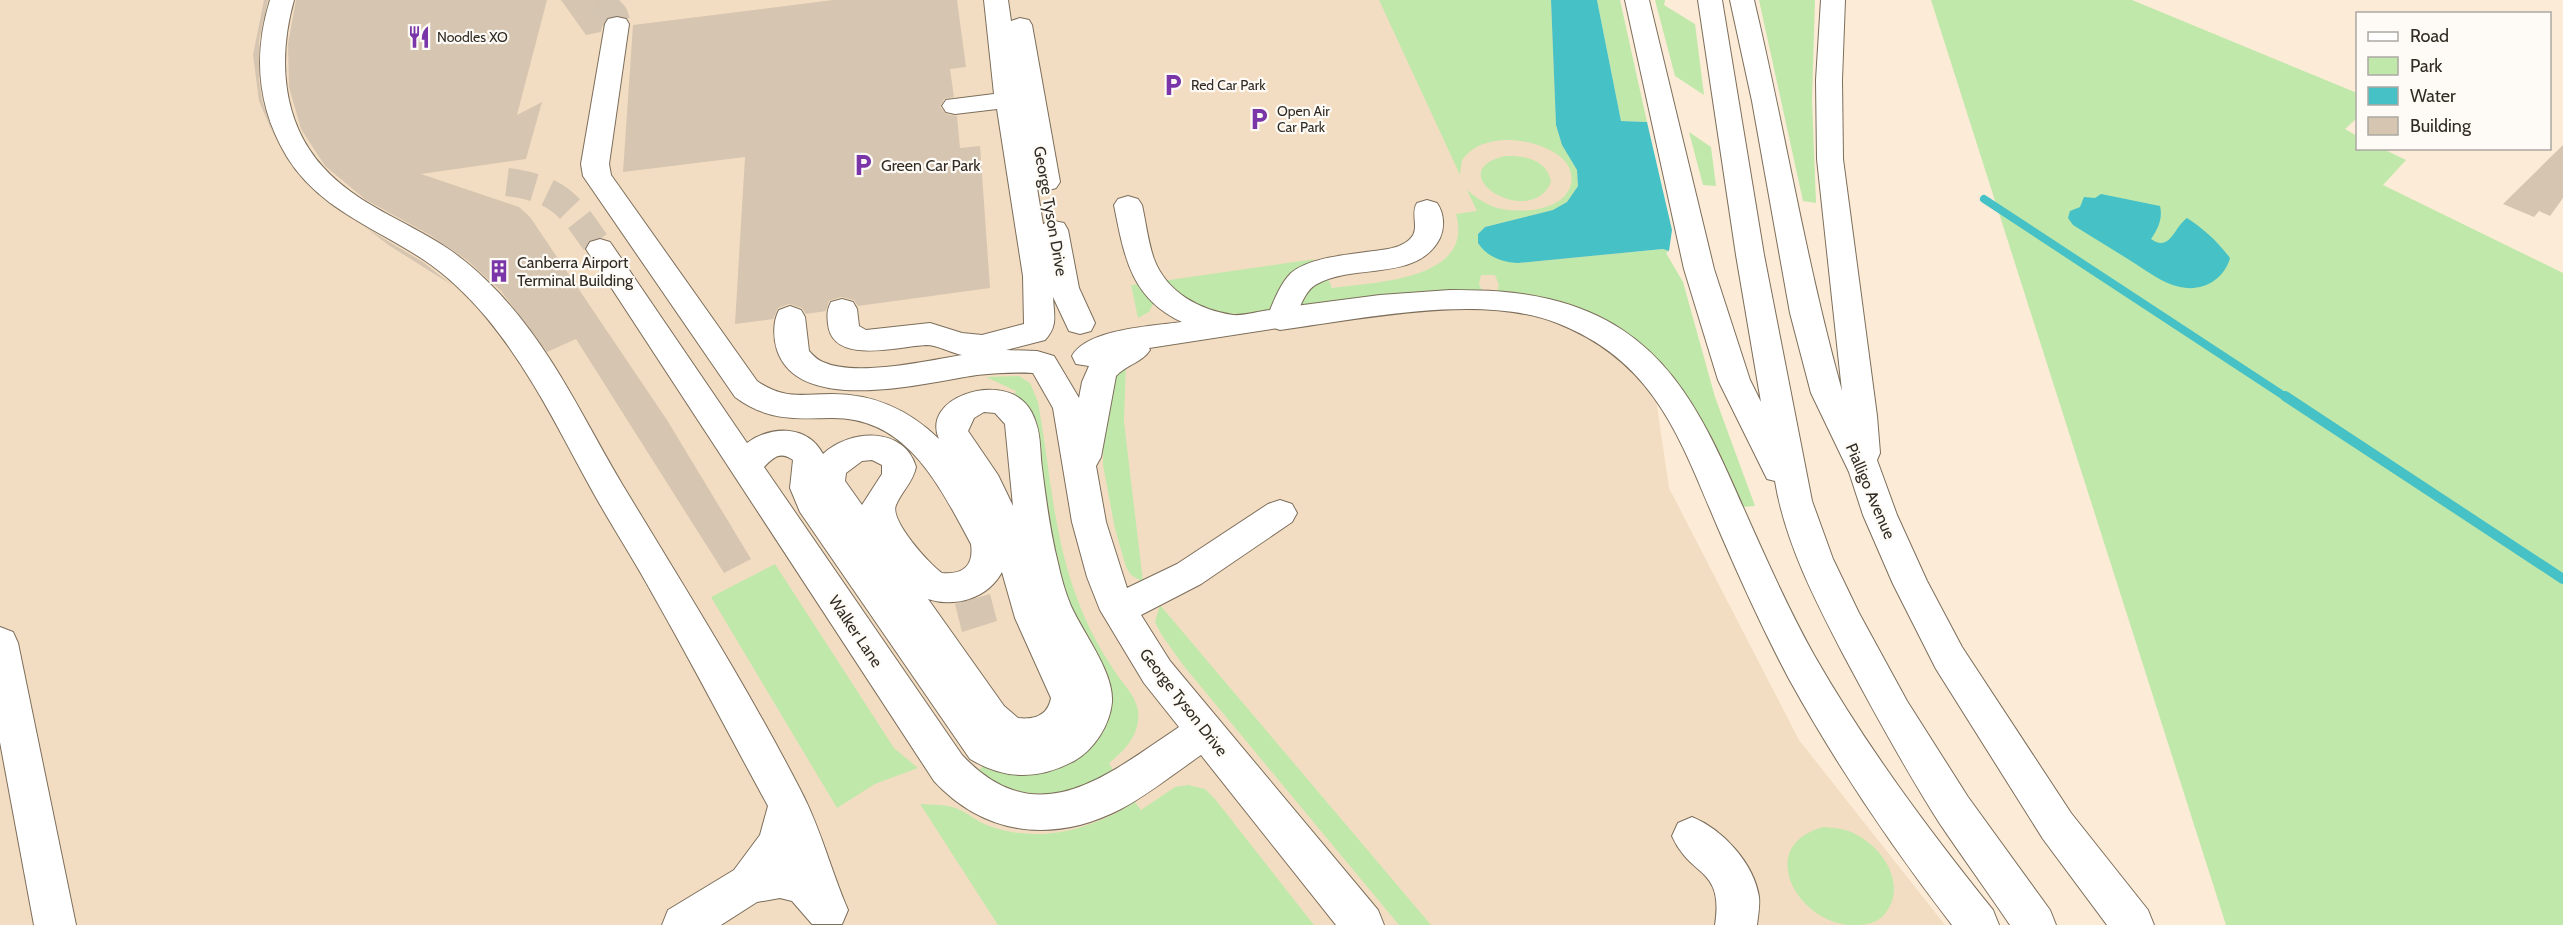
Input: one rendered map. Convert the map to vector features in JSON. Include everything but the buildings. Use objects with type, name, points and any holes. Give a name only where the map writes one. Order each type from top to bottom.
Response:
[{"type":"main road","points":[[282,0],[274,22],[270,54],[273,87],[279,114],[301,157],[316,176],[346,202],[434,252],[466,277],[494,306],[530,351],[559,396],[788,805],[832,918]]},
{"type":"main road","name":"George Tyson Drive","points":[[996,0],[1064,288],[1082,325]]},
{"type":"main road","name":"George Tyson Drive","points":[[1016,0],[1020,98],[1041,302],[1038,346]]},
{"type":"main road","points":[[1636,0],[1699,269],[1730,369],[1795,501],[1816,559],[1844,620],[1894,713],[1954,810],[2036,925]]},
{"type":"main road","points":[[1710,0],[1750,255],[1795,501]]},
{"type":"main road","name":"Pialligo Avenue","points":[[1742,0],[1765,101],[1805,314],[1827,393],[1866,472],[1880,515],[1911,584],[1949,658],[2058,826],[2133,925]]},
{"type":"main road","points":[[1833,0],[1829,110],[1830,160],[1846,307],[1859,384],[1866,472]]},
{"type":"main road","points":[[617,24],[595,164],[597,176],[746,389],[765,401],[793,409],[847,406],[888,414],[915,434],[938,459],[988,543],[991,553],[990,562],[984,573],[975,581],[954,589],[936,587],[924,581],[879,519],[879,506],[898,476],[898,462],[891,454],[870,447],[850,452],[831,468],[828,483],[991,718],[1008,733],[1029,736],[1045,733],[1063,719],[1068,708],[1068,693],[1033,618],[1010,537],[997,506],[986,484],[952,431],[959,413],[981,401],[1003,401],[1015,409],[1021,424],[1034,530],[1049,593],[1061,625],[1092,685],[1092,706],[1082,729],[1061,748],[1032,758],[1006,757],[984,747],[812,503],[806,489],[810,465],[807,454],[792,444],[774,443],[757,451],[746,466]]},
{"type":"main road","points":[[955,106],[1020,98]]},
{"type":"main road","points":[[1128,206],[1142,264],[1150,279],[1176,306],[1192,315],[1212,320],[1270,320]]},
{"type":"main road","points":[[1080,479],[1093,415],[1095,382],[1108,364],[1136,350],[1270,320],[1296,285],[1312,273],[1334,266],[1395,258],[1419,248],[1430,234],[1431,223],[1427,209]]},
{"type":"main road","name":"Walker Lane","points":[[600,249],[948,768],[964,787],[982,800],[1008,810],[1033,813],[1075,809],[1108,796],[1205,731]]},
{"type":"main road","points":[[790,316],[790,339],[796,357],[805,366],[817,374],[840,379],[872,379],[1000,361],[1038,346],[1056,321],[1113,328],[1144,323],[1153,318],[1162,307],[1163,298],[1160,289]]},
{"type":"main road","points":[[842,309],[844,331],[862,340],[930,334],[960,344],[1038,346],[1063,366],[1085,358],[1105,346],[1134,339],[1270,320],[1438,301],[1502,301],[1551,309],[1596,328],[1640,361],[1674,399],[1692,431],[1754,572],[1818,695],[1895,814],[1978,925]]},
{"type":"main road","points":[[1069,408],[1085,358],[1094,340],[1082,325]]},
{"type":"main road","points":[[1038,346],[1069,408]]},
{"type":"main road","name":"George Tyson Drive","points":[[1069,408],[1080,479],[1096,552],[1118,610],[1157,672],[1363,925]]},
{"type":"main road","points":[[1118,610],[1189,574],[1280,513]]},
{"type":"main road","points":[[0,643],[55,925]]},
{"type":"main road","points":[[749,884],[778,844],[788,805]]},
{"type":"main road","points":[[1692,836],[1730,874],[1736,884],[1740,898],[1736,925]]},
{"type":"main road","points":[[682,925],[749,884],[780,878],[804,884],[832,918]]},
{"type":"shaded area","points":[[0,0],[1593,0],[1590,70],[1642,303],[1669,488],[1799,740],[1945,925],[0,925]]},
{"type":"green space","points":[[1379,0],[1551,0],[1556,125],[1562,145],[1577,170],[1578,186],[1567,202],[1553,210],[1485,227],[1478,234],[1478,243],[1496,257],[1518,263],[1663,249],[1669,251],[1666,253],[1683,282],[1715,397],[1755,506],[1742,507],[1710,437],[1681,388],[1638,344],[1614,326],[1587,312],[1529,294],[1497,291],[1499,285],[1495,275],[1481,275],[1479,284],[1482,290],[1443,290],[1298,308],[1307,288],[1328,279],[1332,288],[1371,283],[1416,274],[1436,265],[1450,253],[1458,236],[1456,214],[1477,211],[1467,190],[1494,207],[1526,210],[1549,206],[1559,201],[1567,194],[1571,184],[1571,173],[1567,164],[1560,157],[1541,146],[1511,140],[1490,142],[1471,150],[1462,160],[1460,175]]},
{"type":"green space","points":[[1597,0],[1620,0],[1647,122],[1621,121]]},
{"type":"green space","points":[[1655,0],[1665,0],[1664,5],[1695,24],[1704,95],[1675,76]]},
{"type":"green space","points":[[1759,0],[1815,0],[1812,99],[1816,203],[1803,201]]},
{"type":"green space","points":[[1931,0],[2132,0],[2356,93],[2356,119],[2345,129],[2356,135],[2356,150],[2385,150],[2406,160],[2383,185],[2563,273],[2563,925],[2226,925]]},
{"type":"green space","points":[[1689,132],[1711,147],[1716,186],[1703,185]]},
{"type":"green space","points":[[1505,156],[1534,160],[1545,169],[1551,182],[1540,196],[1526,201],[1510,200],[1495,193],[1484,184],[1481,174],[1487,164]]},
{"type":"green space","points":[[1315,259],[1302,267],[1270,311],[1250,315],[1202,311],[1162,281]]},
{"type":"green space","points":[[1141,284],[1154,302],[1149,312],[1138,318],[1131,285]]},
{"type":"green space","points":[[1126,363],[1124,422],[1143,582],[1131,575],[1126,567],[1115,529],[1103,465],[1104,389]]},
{"type":"green space","points":[[1019,376],[1030,383],[1038,402],[1057,526],[1077,598],[1097,643],[1131,693],[1138,710],[1135,733],[1121,752],[1109,763],[1113,770],[1080,787],[1046,794],[1011,789],[978,771],[985,764],[1053,767],[1061,589],[1014,396],[1016,391],[986,377]]},
{"type":"green space","points":[[775,564],[894,748],[918,768],[875,784],[837,808],[711,597]]},
{"type":"green space","points":[[1160,605],[1431,925],[1399,925],[1183,665],[1155,622]]},
{"type":"green space","points":[[1188,785],[1205,789],[1215,799],[1314,925],[998,925],[920,804],[956,808],[984,824],[1008,831],[1046,834],[1083,827],[1135,802],[1141,810],[1175,787]]},
{"type":"green space","points":[[1824,827],[1842,829],[1855,834],[1878,851],[1885,861],[1894,883],[1894,894],[1890,905],[1877,921],[1857,925],[1833,922],[1815,912],[1801,899],[1791,883],[1787,866],[1791,850],[1803,836]]},
{"type":"water","points":[[1551,0],[1597,0],[1621,121],[1647,122],[1672,230],[1669,251],[1663,249],[1518,263],[1495,258],[1478,243],[1478,234],[1485,227],[1553,210],[1567,202],[1578,186],[1577,170],[1562,145],[1556,125]]},
{"type":"water","points":[[2101,194],[2160,206],[2159,223],[2151,239],[2157,242],[2167,241],[2187,218],[2210,236],[2230,258],[2223,273],[2211,283],[2196,288],[2167,283],[2073,225],[2068,218],[2070,211],[2080,207],[2084,197],[2095,198]]},
{"type":"waterway","points":[[1984,199],[2287,398]]},
{"type":"waterway","points":[[2285,396],[2563,579]]},
{"type":"tunnel","points":[[600,0],[614,15],[617,24]]},
{"type":"tunnel","points":[[507,182],[540,190],[563,202],[600,249]]},
{"type":"place","name":"Noodles XO","points":[[419,37]]},
{"type":"place","name":"Red Car Park","points":[[1173,85]]},
{"type":"place","name":"Open Air Car Park","points":[[1259,119]]},
{"type":"place","name":"Green Car Park","points":[[863,165]]},
{"type":"place","name":"Canberra Airport Terminal Building","points":[[499,271]]}]
